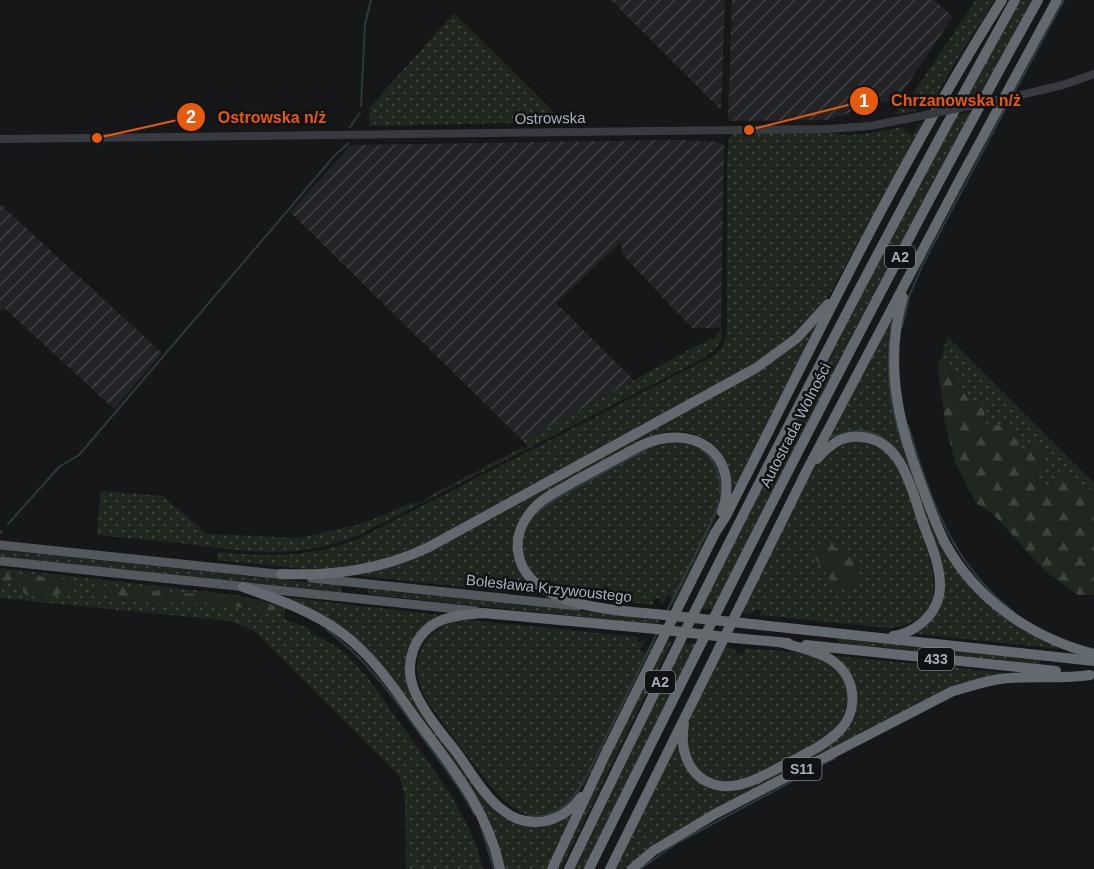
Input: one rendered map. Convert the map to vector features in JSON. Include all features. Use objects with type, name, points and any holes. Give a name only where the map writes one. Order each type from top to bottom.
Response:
[{"type":"highway","points":[[552,869],[605,755],[715,533],[726,516],[853,266],[944,95],[1002,0]]},
{"type":"highway","name":"Autostrada Wolności","points":[[570,869],[762,477],[910,193],[1015,0]]},
{"type":"highway","name":"Autostrada Wolności","points":[[589,869],[857,338],[1038,0]]},
{"type":"highway","points":[[610,869],[807,470],[1057,0]]},
{"type":"highway","points":[[916,262],[896,324],[893,376],[904,434],[938,527],[958,564],[979,590],[997,606],[1043,636],[1094,654]]},
{"type":"highway","points":[[281,574],[333,574],[366,569],[397,561],[440,541],[772,357],[793,342],[815,320],[853,266]]},
{"type":"highway","points":[[807,470],[836,442],[853,436],[873,439],[885,445],[895,455],[917,505],[938,570],[940,588],[937,602],[928,617],[912,630],[897,636],[867,636]]},
{"type":"highway","points":[[595,607],[545,591],[534,582],[522,565],[518,541],[523,524],[535,507],[553,493],[648,442],[670,437],[687,438],[698,441],[712,451],[720,460],[726,474],[726,498],[715,533]]},
{"type":"highway","points":[[243,586],[319,618],[342,633],[373,662],[472,798],[489,831],[500,869]]},
{"type":"highway","name":"Bolesława Krzywoustego","points":[[595,607],[1094,660]]},
{"type":"highway","points":[[494,613],[462,615],[435,624],[423,634],[416,644],[410,668],[412,683],[422,704],[488,796],[516,818],[532,822],[554,819],[579,800],[605,755]]},
{"type":"highway","name":"Bolesława Krzywoustego","points":[[494,613],[1092,675]]},
{"type":"highway","points":[[691,702],[683,730],[683,753],[696,773],[715,784],[729,786],[749,782],[826,742],[840,731],[850,712],[853,694],[849,680],[840,667],[829,659],[783,643]]},
{"type":"highway","name":"S11","points":[[632,869],[653,850],[715,814],[951,692],[976,684],[1008,678],[1070,678],[1092,675]]},
{"type":"main road","name":"Bolesława Krzywoustego","points":[[0,546],[595,607]]},
{"type":"main road","name":"Bolesława Krzywoustego","points":[[0,561],[494,613]]},
{"type":"street","name":"Ostrowska","points":[[0,139],[827,129],[870,126],[921,116],[1063,85],[1094,74]]},
{"type":"shaded area","points":[[611,0],[725,0],[721,110]]},
{"type":"shaded area","points":[[732,0],[934,0],[953,17],[899,97],[828,120],[728,121]]},
{"type":"shaded area","points":[[681,140],[724,144],[721,328],[692,328],[622,254],[621,242],[556,303],[634,380],[523,441],[290,212],[351,145]]},
{"type":"shaded area","points":[[0,204],[162,353],[114,409],[4,308],[0,312]]},
{"type":"green space","points":[[976,0],[995,0],[931,105],[922,101],[915,111],[896,114],[898,110],[896,108],[910,98]]},
{"type":"green space","points":[[1020,0],[1033,0],[980,97],[966,100]]},
{"type":"green space","points":[[454,13],[564,122],[369,126],[370,107]]},
{"type":"green space","points":[[971,112],[713,610],[701,608],[957,115]]},
{"type":"green space","points":[[924,122],[830,294],[802,328],[762,359],[411,551],[360,567],[308,569],[217,560],[219,552],[256,555],[306,553],[358,539],[715,355],[721,349],[727,334],[727,163],[729,139],[732,134],[830,132],[855,135],[903,127],[904,131],[913,135],[919,123]]},
{"type":"green space","points":[[898,302],[894,405],[960,571],[1061,649],[918,634],[917,632],[943,595],[894,449],[837,436],[826,442]]},
{"type":"green space","points":[[818,321],[735,488],[732,487],[730,474],[723,457],[710,443],[695,434],[680,431],[664,433],[633,444],[542,496],[531,514],[514,554],[523,576],[539,595],[353,575],[378,570],[757,370]]},
{"type":"green space","points":[[721,328],[722,335],[717,347],[698,361],[369,530],[346,540],[299,551],[276,552],[97,535],[101,491],[163,496],[207,534],[300,538],[361,524],[412,503],[422,502],[431,495],[521,448],[526,449],[528,446],[523,441],[696,346],[715,338]]},
{"type":"green space","points":[[947,336],[1094,483],[1094,492],[1088,490],[1043,491],[1034,477],[1024,450],[987,427],[942,357]]},
{"type":"green space","points":[[942,357],[968,399],[982,403],[987,426],[1006,424],[1024,450],[1038,446],[1048,466],[1034,477],[1042,491],[1060,471],[1094,492],[1094,595],[1078,595],[1045,571],[992,513],[976,503],[955,462],[945,422],[937,363]]},
{"type":"green space","points":[[667,440],[696,444],[713,457],[722,475],[721,507],[674,606],[670,605],[673,598],[668,595],[662,604],[660,599],[654,597],[653,605],[568,595],[559,593],[531,575],[521,549],[525,527],[544,504],[641,449]]},
{"type":"green space","points":[[861,441],[888,455],[895,463],[905,483],[932,570],[934,586],[931,601],[924,614],[910,623],[889,628],[760,615],[761,610],[754,610],[752,614],[740,612],[816,464],[836,447]]},
{"type":"green space","points":[[831,542],[838,551],[856,561],[861,577],[852,585],[835,586],[812,554]]},
{"type":"green space","points":[[0,550],[342,586],[342,592],[0,557]]},
{"type":"green space","points":[[0,568],[237,595],[285,607],[284,619],[310,629],[310,633],[340,649],[372,683],[451,796],[470,831],[483,869],[406,869],[405,797],[399,776],[253,630],[230,621],[0,598]]},
{"type":"green space","points":[[0,572],[63,579],[71,586],[55,596],[35,597],[24,593],[19,582],[12,580],[0,582]]},
{"type":"green space","points":[[102,585],[174,594],[245,598],[276,607],[275,610],[268,610],[184,602],[153,604],[138,600],[127,601],[96,592]]},
{"type":"green space","points":[[368,589],[660,619],[658,625],[368,594]]},
{"type":"green space","points":[[285,597],[440,615],[420,631],[410,690],[514,822],[574,812],[548,869],[503,869],[492,830],[371,656]]},
{"type":"green space","points":[[467,620],[638,637],[638,643],[646,639],[640,650],[646,653],[578,790],[563,807],[581,788],[588,776],[654,639],[657,640],[585,785],[572,802],[557,814],[540,820],[520,817],[498,802],[482,781],[430,711],[422,698],[416,685],[414,658],[420,644],[429,633],[440,626]],"holes":[[[443,626],[424,644],[418,658],[417,673],[424,696],[490,786],[516,810],[531,816],[545,816],[529,818],[517,814],[504,805],[480,778],[425,701],[416,680],[417,655],[423,643],[437,629]]]},
{"type":"green space","points":[[839,638],[1040,659],[1040,664],[838,643]]},
{"type":"green space","points":[[666,641],[672,641],[561,869],[555,869]]},
{"type":"green space","points":[[684,643],[696,644],[584,869],[575,869]]},
{"type":"green space","points":[[724,647],[734,648],[736,653],[743,656],[745,648],[794,653],[830,664],[842,678],[848,693],[844,714],[839,723],[817,743],[751,776],[726,782],[713,780],[701,772],[692,761],[687,749],[686,738],[699,697]]},
{"type":"green space","points":[[837,656],[1010,673],[976,680],[641,856],[626,869],[614,869],[678,740],[681,759],[697,780],[751,785],[852,719],[845,666]]},
{"type":"waterway","points":[[361,106],[365,24],[371,0]]},
{"type":"waterway","points":[[1014,93],[1064,0]]},
{"type":"waterway","points":[[902,327],[910,294],[923,264],[1010,100]]},
{"type":"waterway","points":[[350,127],[360,113]]},
{"type":"waterway","points":[[8,524],[59,467],[79,455],[335,155],[349,143]]},
{"type":"waterway","points":[[892,322],[889,353],[890,385],[894,416],[903,446]]},
{"type":"waterway","points":[[908,425],[935,504],[959,551],[992,593],[1014,612]]},
{"type":"waterway","points":[[830,437],[846,432],[863,431],[882,438],[898,451]]},
{"type":"waterway","points":[[538,512],[557,498],[647,449]]},
{"type":"waterway","points":[[701,449],[716,469],[720,481],[720,494]]},
{"type":"waterway","points":[[667,611],[719,503]]},
{"type":"waterway","points":[[327,630],[355,654],[380,681],[451,777],[474,814]]},
{"type":"waterway","points":[[528,816],[548,815],[564,806],[576,792],[587,775],[657,633]]},
{"type":"waterway","points":[[640,869],[677,843],[835,758]]},
{"type":"waterway","points":[[480,824],[494,869]]},
{"type":"place","name":"Chrzanowska n/ż","points":[[749,130]]},
{"type":"place","name":"Ostrowska n/ż","points":[[97,138]]}]
